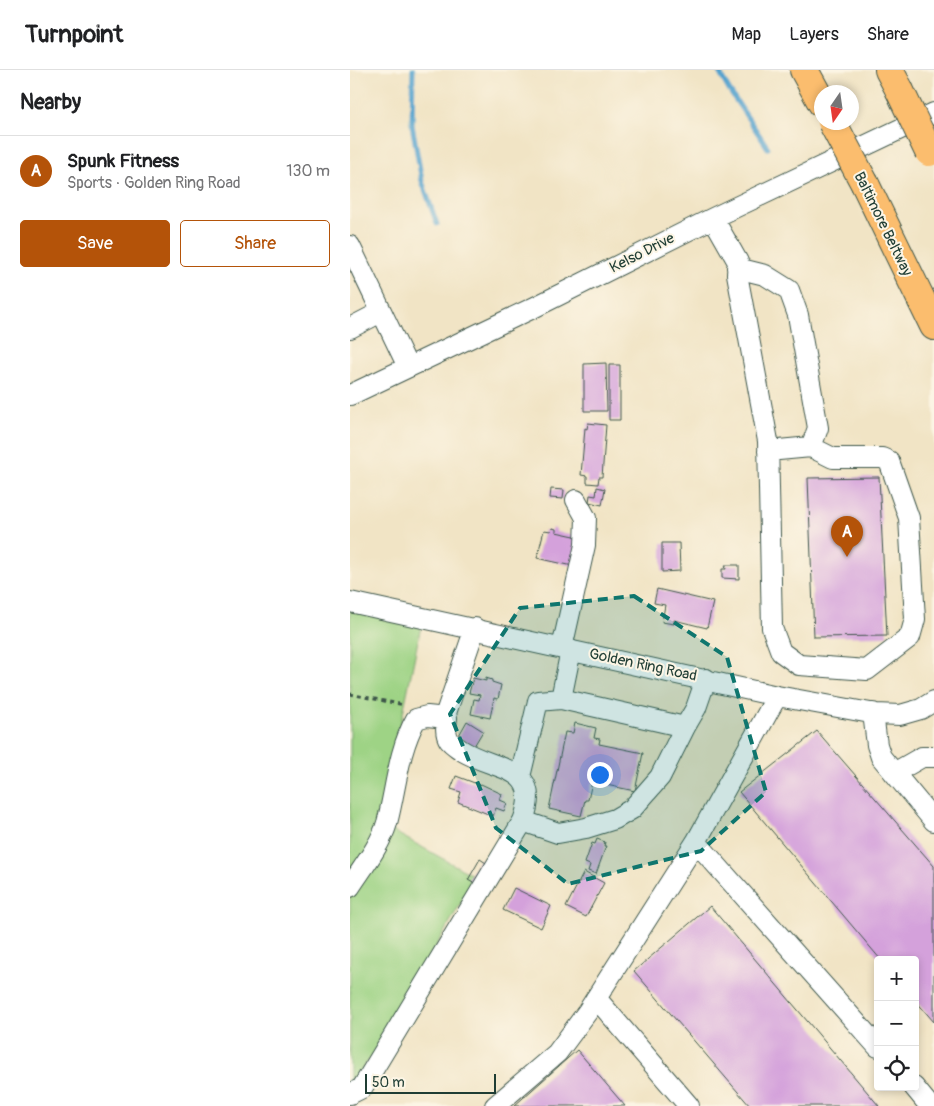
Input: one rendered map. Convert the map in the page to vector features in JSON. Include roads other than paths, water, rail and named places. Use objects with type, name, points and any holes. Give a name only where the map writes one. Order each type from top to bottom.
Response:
[{"type":"highway","points":[[805,70],[814,87]]},
{"type":"highway","points":[[894,79],[931,157]]},
{"type":"highway","name":"Baltimore Beltway","points":[[836,130],[934,326]]},
{"type":"highway","points":[[900,258],[934,340]]},
{"type":"street","name":"Kelso Drive","points":[[350,394],[535,307],[713,218],[934,113]]},
{"type":"street","points":[[713,218],[738,262],[737,274],[768,441],[768,451],[772,628],[780,652],[799,665],[867,670],[910,637],[915,619],[909,518],[888,461],[882,458],[833,458],[811,447],[768,451]]},
{"type":"street","points":[[350,246],[408,367]]},
{"type":"street","points":[[738,268],[765,275],[789,290],[798,315],[818,428],[811,447]]},
{"type":"street","points":[[350,328],[382,312]]},
{"type":"street","points":[[561,699],[566,649],[585,545],[586,518],[576,500]]},
{"type":"street","name":"Golden Ring Road","points":[[350,602],[777,696],[873,713],[900,714],[921,709],[934,702]]},
{"type":"street","points":[[350,1094],[362,1088],[523,821],[527,810],[529,792],[520,777],[504,767],[469,755],[450,742],[446,732],[446,713],[475,628]]},
{"type":"street","points":[[523,821],[558,834],[615,819],[632,809],[660,777],[696,708],[706,679]]},
{"type":"street","points":[[495,1106],[557,1052],[596,998],[696,842],[777,696]]},
{"type":"street","points":[[520,777],[538,701],[561,699],[685,727]]},
{"type":"street","points":[[873,713],[876,745],[881,757],[934,821]]},
{"type":"street","points":[[350,887],[383,834],[404,747],[416,719],[427,716],[447,718]]},
{"type":"street","points":[[894,774],[922,758],[934,757]]},
{"type":"street","points":[[696,842],[877,1046]]},
{"type":"street","points":[[596,998],[689,1106]]},
{"type":"street","points":[[917,1091],[928,1104]]},
{"type":"waterway","points":[[413,70],[412,125],[422,181],[437,224]]},
{"type":"waterway","points":[[718,70],[729,90],[768,148]]},
{"type":"place","name":"Spunk Fitness","points":[[847,557]]}]
